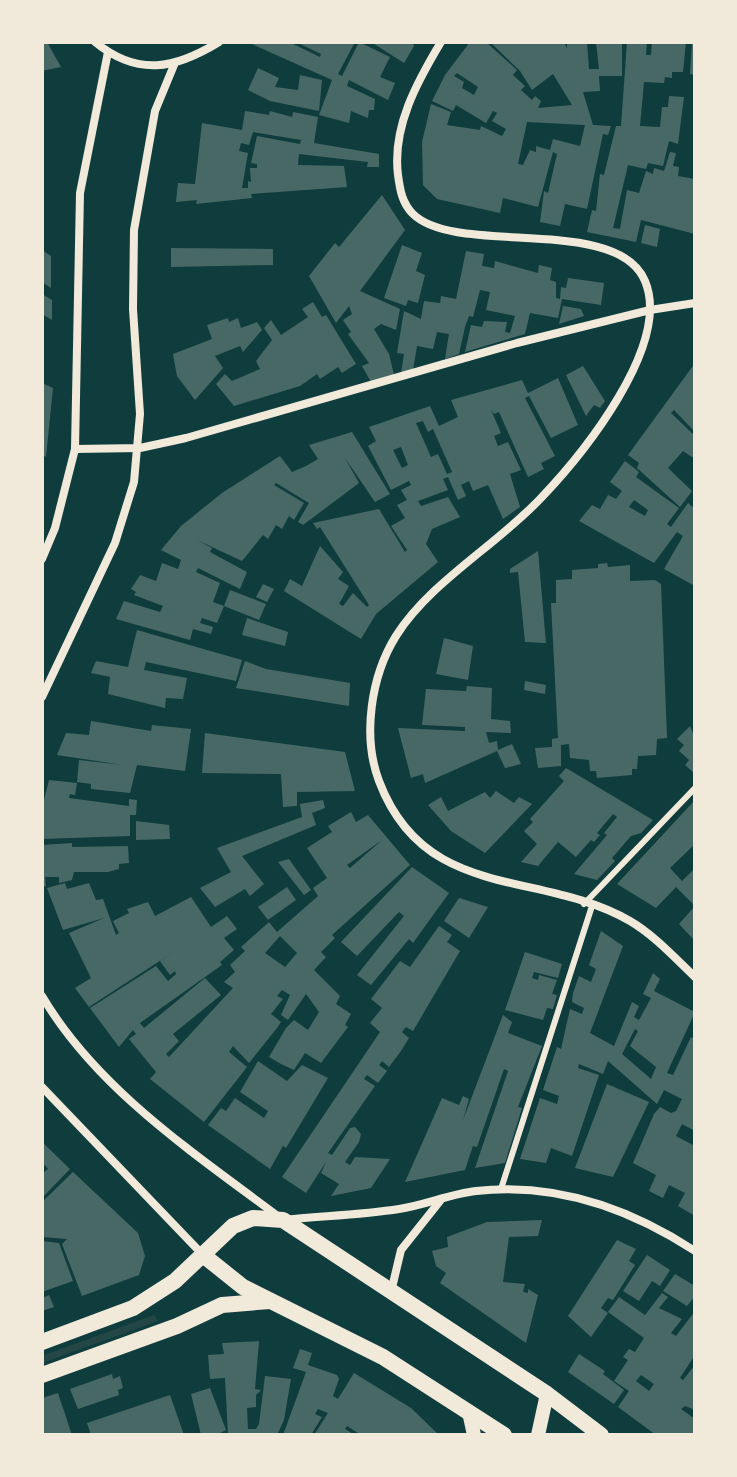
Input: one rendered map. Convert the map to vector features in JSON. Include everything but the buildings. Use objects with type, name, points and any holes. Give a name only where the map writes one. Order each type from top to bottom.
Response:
[{"type":"main road","points":[[42,1342],[133,1308],[175,1281],[233,1226],[253,1218],[283,1220],[547,1394],[601,1435]]},
{"type":"main road","points":[[203,1255],[243,1287],[383,1357],[504,1435]]},
{"type":"main road","points":[[42,1375],[177,1326],[222,1305],[270,1301]]},
{"type":"street","points":[[95,42],[108,52],[140,66],[174,65],[219,42]]},
{"type":"street","points":[[441,42],[418,81],[399,134],[397,170],[401,196],[414,214],[430,225],[616,252],[634,264],[646,282],[650,310],[642,349],[627,384],[540,499],[461,568],[397,634],[381,666],[372,706],[372,744],[378,779],[415,836],[445,861],[486,878],[588,905],[629,921],[695,977]]},
{"type":"street","points":[[42,559],[55,528],[75,449],[80,193],[108,52]]},
{"type":"street","points":[[42,697],[115,543],[134,482],[140,448],[133,309],[134,230],[155,111],[174,65]]},
{"type":"street","points":[[75,449],[140,448],[186,438],[517,343],[650,310],[695,303]]},
{"type":"street","points":[[42,996],[55,1019],[104,1077],[175,1139],[283,1220],[398,1210],[472,1191],[548,1192],[598,1202],[640,1218],[695,1251]]},
{"type":"street","points":[[42,1087],[203,1255]]},
{"type":"street","points":[[391,1292],[401,1250],[440,1201]]},
{"type":"street","points":[[538,1435],[547,1394]]},
{"type":"street","points":[[469,1412],[474,1435]]},
{"type":"lane","points":[[501,1189],[588,905],[695,788]]},
{"type":"shaded area","points":[[154,1315],[158,1321],[42,1363],[42,1356]]}]
